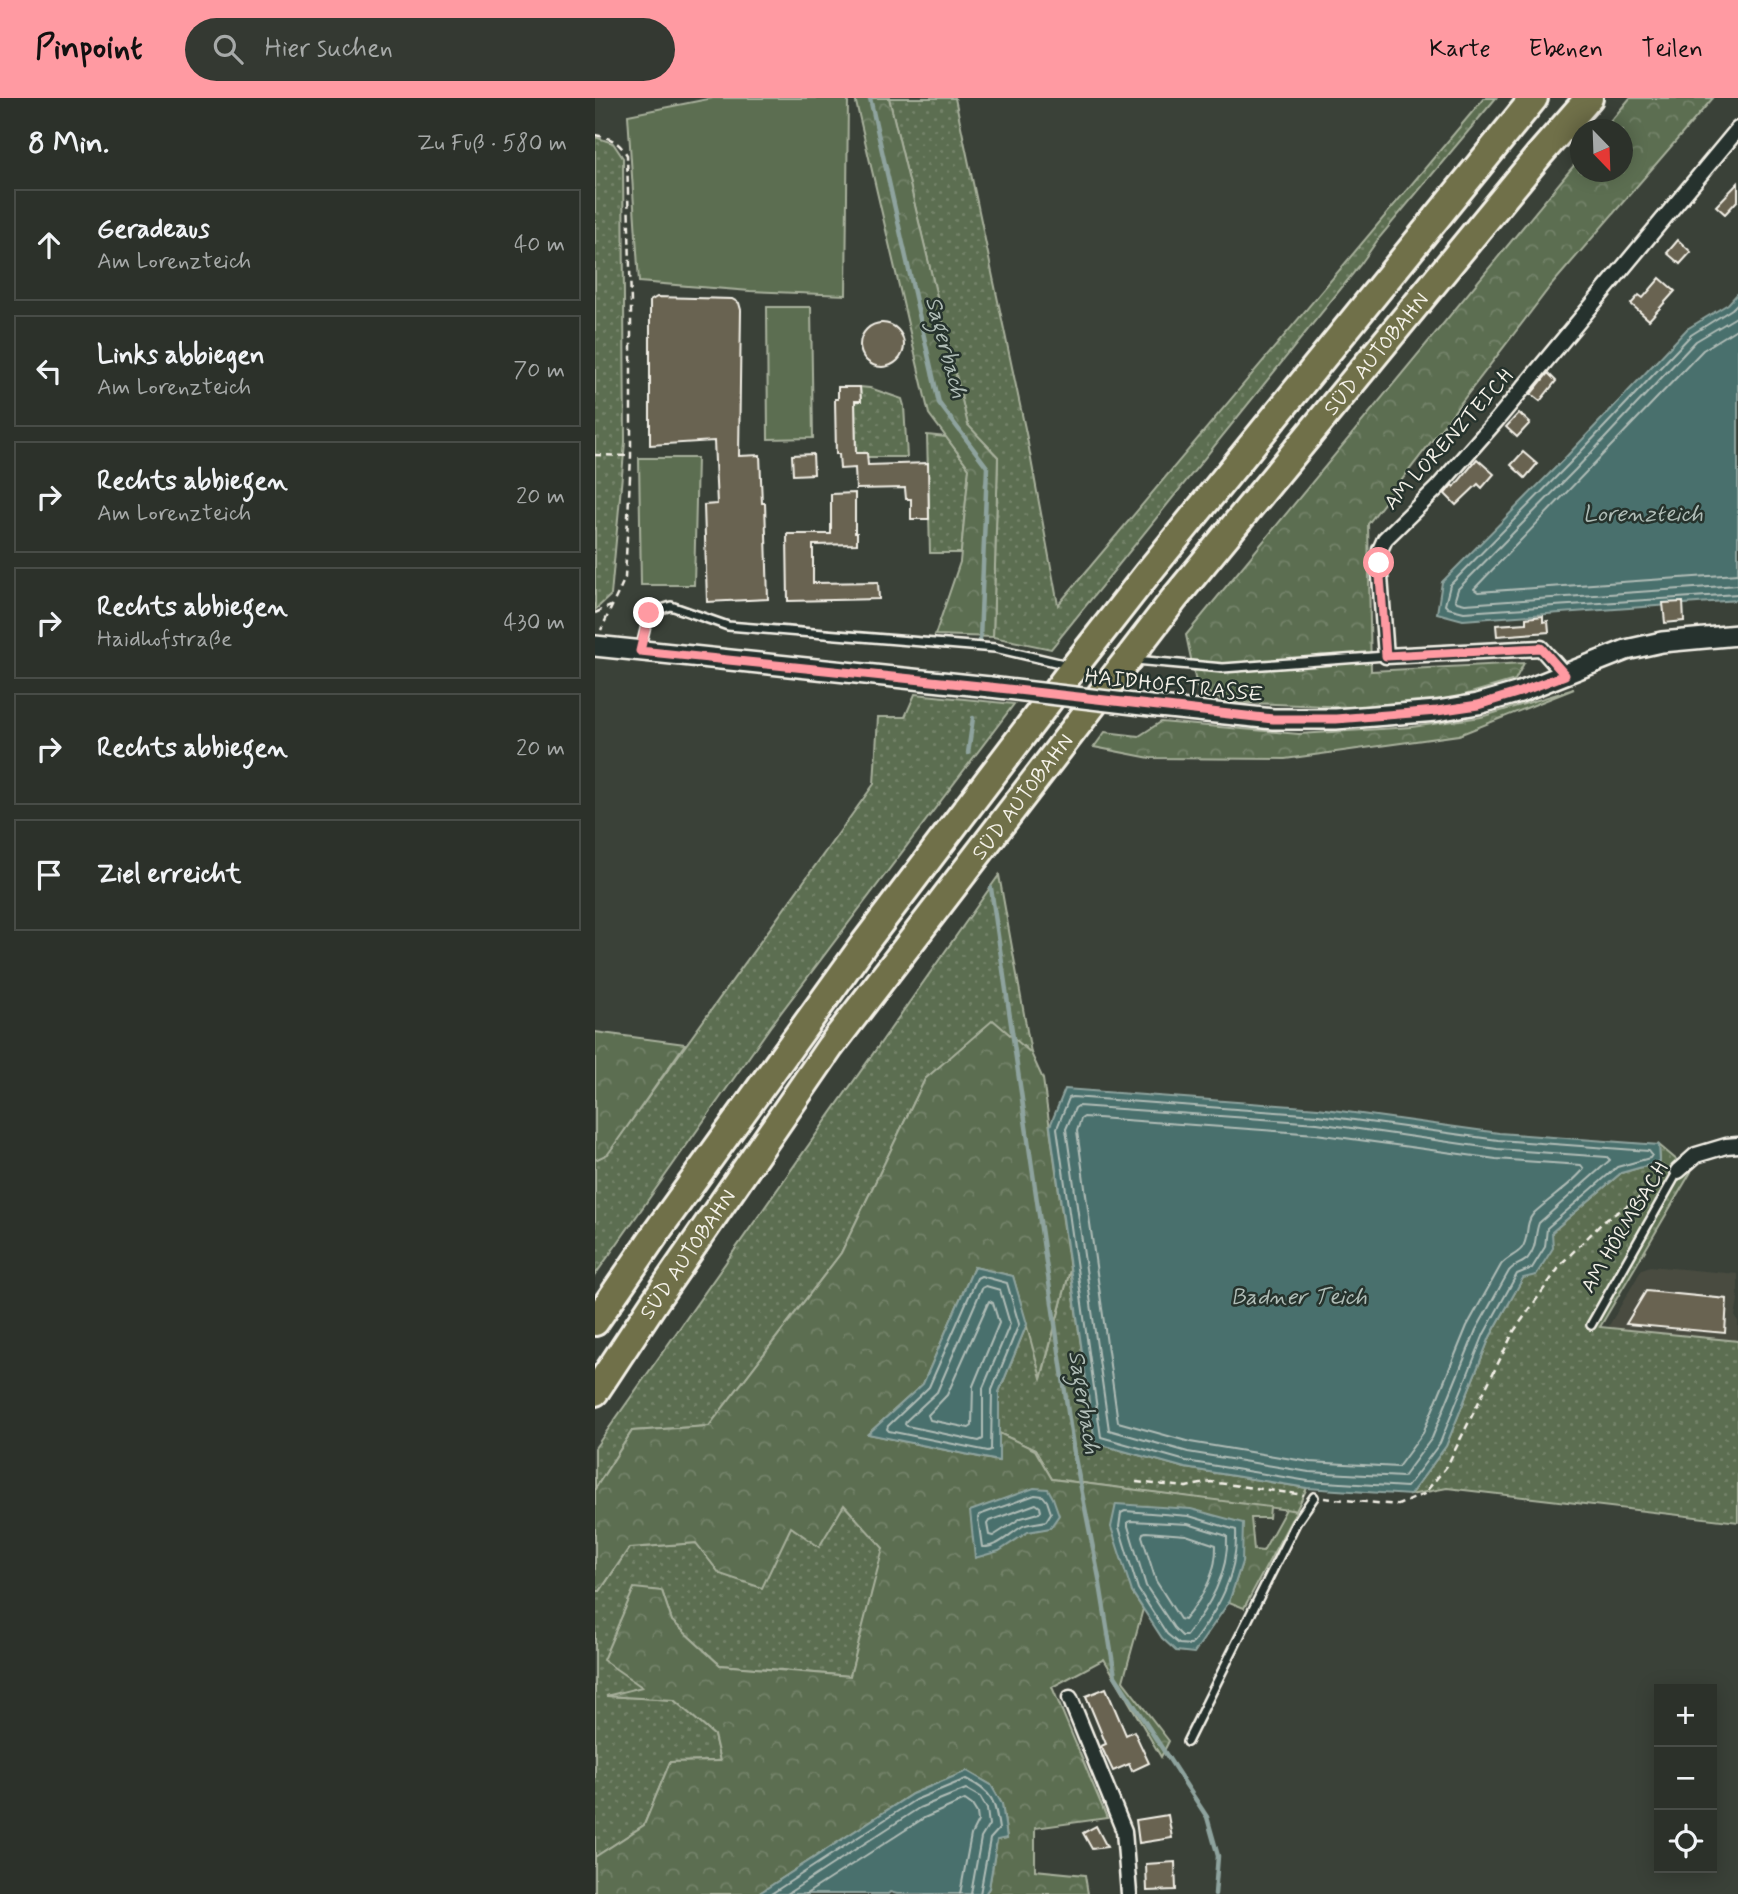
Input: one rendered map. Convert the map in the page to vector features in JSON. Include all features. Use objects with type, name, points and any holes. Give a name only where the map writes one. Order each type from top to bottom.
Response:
[{"type":"highway","name":"SÜD AUTOBAHN","points":[[595,1322],[864,944],[1075,666],[1155,563],[1534,98]]},
{"type":"highway","name":"SÜD AUTOBAHN","points":[[595,1392],[829,1047],[1218,546],[1589,98]]},
{"type":"street","name":"AM LORENZTEICH","points":[[1386,656],[1379,563],[1380,550],[1385,539],[1437,488],[1495,422],[1738,128]]},
{"type":"street","name":"HAIDHOFSTRASSE","points":[[596,647],[1273,719],[1336,719],[1478,705],[1520,692],[1626,650],[1662,642],[1738,635]]},
{"type":"street","points":[[1386,656],[1541,648],[1565,675]]},
{"type":"street","name":"AM HÖRMBACH","points":[[1678,1171],[1696,1155],[1738,1145]]},
{"type":"street","points":[[1070,1699],[1124,1831],[1129,1894]]},
{"type":"lane","points":[[640,651],[649,613],[671,606],[728,626],[995,648],[1075,666]]},
{"type":"lane","points":[[1127,660],[1223,668],[1386,656]]},
{"type":"lane","name":"AM HÖRMBACH","points":[[1591,1325],[1678,1171]]},
{"type":"lane","points":[[1187,1742],[1296,1523],[1314,1497]]},
{"type":"path","points":[[595,135],[610,138],[621,145],[627,155],[631,304],[631,456],[625,578],[596,647]]},
{"type":"path","points":[[595,455],[631,456]]},
{"type":"path","points":[[595,613],[612,605]]},
{"type":"path","points":[[1136,1482],[1187,1486],[1211,1482],[1314,1497],[1398,1505],[1424,1494],[1447,1466],[1514,1331],[1563,1262],[1603,1222],[1678,1171]]},
{"type":"shaded area","points":[[1650,1266],[1738,1274],[1735,1316],[1738,1321],[1738,1340],[1607,1329],[1642,1269]]},
{"type":"green space","points":[[713,98],[848,98],[846,295],[639,282],[628,115]]},
{"type":"green space","points":[[855,98],[889,98],[968,425],[998,457],[993,637],[935,635],[960,562],[969,468],[929,414]]},
{"type":"green space","points":[[889,98],[955,98],[1027,438],[1058,605],[1484,98],[1496,98],[1379,238],[1051,649],[993,637],[998,457],[968,426]]},
{"type":"green space","points":[[1630,98],[1713,98],[1549,288],[1368,524],[1371,671],[1524,663],[1515,680],[1454,698],[1351,707],[1226,702],[1197,687],[1186,635],[1570,170],[1570,182],[1633,182],[1633,119],[1612,119]]},
{"type":"green space","points":[[595,137],[613,143],[623,158],[625,442],[611,595],[595,610]]},
{"type":"green space","points":[[767,307],[811,307],[813,438],[768,439]]},
{"type":"green space","points":[[860,387],[902,399],[907,457],[867,457],[856,453],[855,401],[861,401]]},
{"type":"green space","points":[[927,435],[946,437],[969,468],[961,553],[930,553]]},
{"type":"green space","points":[[639,458],[697,458],[694,585],[641,585]]},
{"type":"green space","points":[[1574,689],[1459,735],[1285,759],[1150,758],[1094,747],[1105,732],[1139,736],[1161,722],[1299,734],[1412,727],[1481,717]]},
{"type":"green space","points":[[915,694],[1014,704],[770,1027],[595,1275],[595,1160],[608,1153],[874,784],[878,717],[905,717]]},
{"type":"green space","points":[[999,875],[1031,1053],[993,1021],[925,1079],[841,1253],[709,1426],[632,1431],[595,1489],[595,1448]]},
{"type":"green space","points":[[993,1020],[1031,1053],[1043,1079],[1070,1270],[1041,1378],[1013,1276],[974,1267],[923,1384],[868,1434],[998,1461],[999,1433],[1035,1450],[1052,1479],[1270,1507],[1269,1518],[1251,1518],[1254,1550],[1263,1551],[1286,1509],[1296,1511],[1244,1608],[1229,1602],[1242,1562],[1132,1592],[1143,1609],[1123,1681],[1169,1741],[1161,1757],[1104,1659],[1052,1687],[1107,1818],[1035,1828],[1035,1870],[1085,1875],[1088,1894],[985,1894],[989,1888],[997,1840],[1007,1838],[1002,1804],[991,1785],[967,1771],[912,1794],[758,1894],[595,1894],[595,1857],[644,1825],[670,1762],[720,1761],[714,1735],[674,1700],[606,1696],[642,1687],[603,1660],[634,1588],[662,1591],[672,1621],[720,1665],[850,1676],[883,1548],[844,1505],[819,1547],[791,1527],[762,1588],[720,1574],[696,1543],[629,1548],[600,1591],[595,1591],[595,1489],[632,1431],[709,1426],[841,1253],[925,1079]]},
{"type":"green space","points":[[595,1032],[685,1044],[608,1154],[595,1160]]},
{"type":"green space","points":[[1659,1145],[1691,1172],[1600,1327],[1738,1341],[1738,1522],[1447,1488],[1410,1495],[1446,1446],[1490,1337],[1552,1232],[1621,1173],[1660,1162]]},
{"type":"green space","points":[[1070,1270],[1095,1443],[1185,1468],[1307,1488],[1296,1511],[1052,1479],[1035,1450],[999,1433],[999,1392],[1027,1324],[1042,1376]]},
{"type":"green space","points":[[844,1505],[884,1548],[850,1676],[720,1665],[672,1621],[662,1591],[643,1688],[609,1696],[674,1700],[714,1735],[720,1761],[670,1762],[644,1825],[595,1857],[595,1591],[600,1591],[629,1548],[697,1543],[720,1574],[791,1527]]},
{"type":"water","name":"Lorenzteich","points":[[1738,293],[1738,600],[1463,620],[1437,613],[1442,582],[1687,329],[1728,304]]},
{"type":"water","name":"Badner Teich","points":[[1065,1089],[1318,1108],[1499,1133],[1659,1145],[1660,1162],[1621,1173],[1552,1232],[1553,1248],[1536,1275],[1523,1278],[1490,1337],[1446,1446],[1410,1495],[1307,1488],[1185,1468],[1095,1443],[1050,1126]]},
{"type":"water","points":[[974,1267],[1013,1276],[1027,1324],[999,1392],[999,1461],[868,1434],[923,1384]]},
{"type":"water","points":[[1034,1488],[1048,1489],[1053,1498],[1059,1515],[1050,1528],[1028,1532],[999,1551],[975,1558],[970,1511]]},
{"type":"water","points":[[1116,1504],[1191,1509],[1243,1523],[1242,1562],[1229,1602],[1194,1653],[1176,1651],[1162,1638],[1132,1592],[1111,1527]]},
{"type":"water","points":[[967,1771],[991,1785],[1002,1804],[1007,1838],[997,1840],[989,1888],[985,1894],[758,1894],[912,1794]]},
{"type":"building","points":[[1738,183],[1738,200],[1725,214],[1716,206]]},
{"type":"building","points":[[1678,240],[1691,252],[1680,264],[1667,253]]},
{"type":"building","points":[[1660,278],[1675,291],[1649,320],[1631,304],[1639,295],[1643,298]]},
{"type":"building","points":[[657,297],[732,299],[739,303],[739,456],[760,455],[762,503],[765,503],[768,599],[707,602],[704,505],[717,504],[714,441],[650,445],[650,301]]},
{"type":"building","points":[[882,323],[897,330],[904,345],[897,360],[882,367],[867,360],[860,345],[867,330]]},
{"type":"building","points":[[1548,373],[1556,381],[1540,401],[1531,394]]},
{"type":"building","points":[[838,387],[860,387],[861,401],[855,401],[856,453],[867,453],[868,465],[928,463],[929,519],[911,519],[911,499],[906,499],[905,488],[856,489],[855,468],[840,469],[839,454],[836,454],[835,399],[838,399]]},
{"type":"building","points":[[1519,413],[1530,423],[1517,437],[1506,427]]},
{"type":"building","points":[[1523,452],[1537,464],[1525,478],[1511,465]]},
{"type":"building","points":[[813,454],[814,474],[793,475],[792,455]]},
{"type":"building","points":[[1477,459],[1494,474],[1482,488],[1478,484],[1456,505],[1445,494]]},
{"type":"building","points":[[855,493],[857,544],[813,545],[813,583],[878,582],[879,599],[788,601],[787,534],[831,534],[831,494]]},
{"type":"building","points":[[1683,602],[1684,621],[1665,623],[1663,603]]},
{"type":"building","points":[[1543,616],[1543,622],[1548,621],[1549,632],[1497,636],[1496,625],[1526,623],[1526,618]]},
{"type":"building","points":[[1646,1291],[1727,1299],[1725,1333],[1626,1324]]},
{"type":"building","points":[[1106,1688],[1126,1735],[1134,1731],[1149,1763],[1132,1771],[1129,1764],[1113,1771],[1101,1746],[1106,1744],[1086,1696]]},
{"type":"building","points":[[1168,1815],[1172,1838],[1139,1843],[1136,1820]]},
{"type":"building","points":[[1096,1826],[1107,1847],[1092,1849],[1083,1833]]},
{"type":"building","points":[[1175,1862],[1176,1890],[1147,1891],[1146,1864]]},
{"type":"waterway","name":"Sagerbach","points":[[870,98],[939,403],[987,467],[980,640]]},
{"type":"waterway","name":"Sagerbach","points":[[968,753],[973,718]]},
{"type":"waterway","name":"Sagerbach","points":[[991,888],[1074,1453],[1115,1676],[1207,1817],[1218,1856],[1215,1894]]},
{"type":"route","points":[[649,613],[640,651],[1273,719],[1336,719],[1478,705],[1565,675],[1541,648],[1386,656],[1379,563]]}]
